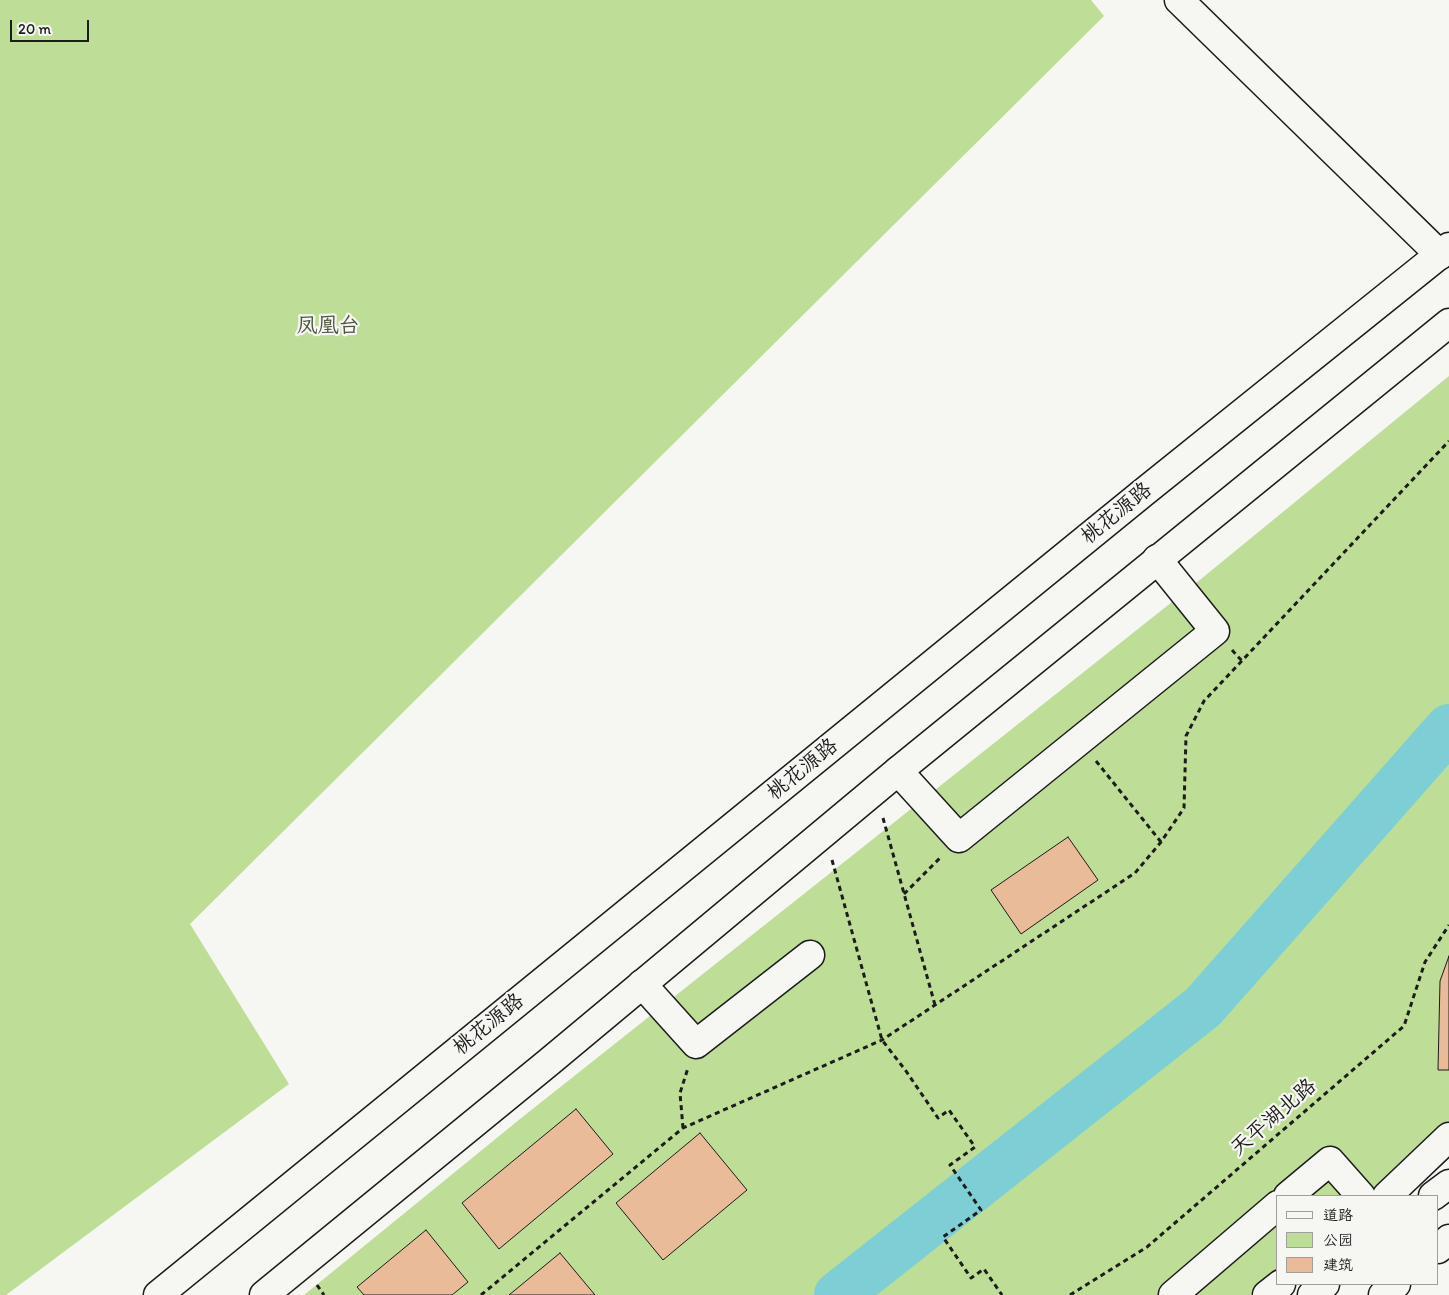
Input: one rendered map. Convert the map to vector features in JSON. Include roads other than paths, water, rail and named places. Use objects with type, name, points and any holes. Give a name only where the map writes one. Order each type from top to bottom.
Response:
[{"type":"main road","points":[[1179,0],[1445,251]]},
{"type":"main road","name":"桃花源路","points":[[158,1295],[1137,498],[1445,251]]},
{"type":"main road","points":[[264,1295],[549,1062],[875,789],[1449,323]]},
{"type":"main road","points":[[898,771],[959,838],[1215,631],[1157,559]]},
{"type":"main road","points":[[642,984],[696,1044],[810,955]]},
{"type":"main road","points":[[1388,1195],[1449,1137]]},
{"type":"main road","points":[[1289,1195],[1330,1161],[1360,1195]]},
{"type":"main road","points":[[1434,1195],[1449,1184]]},
{"type":"main road","points":[[1173,1295],[1276,1207]]},
{"type":"main road","points":[[1439,1248],[1449,1239]]},
{"type":"main road","points":[[1267,1295],[1280,1285]]},
{"type":"main road","points":[[1312,1295],[1324,1285]]},
{"type":"main road","points":[[1383,1295],[1395,1285]]},
{"type":"waterway","points":[[838,1295],[1203,1007],[1449,728]]},
{"type":"park label","name":"凤凰台","points":[[328,327]]}]
